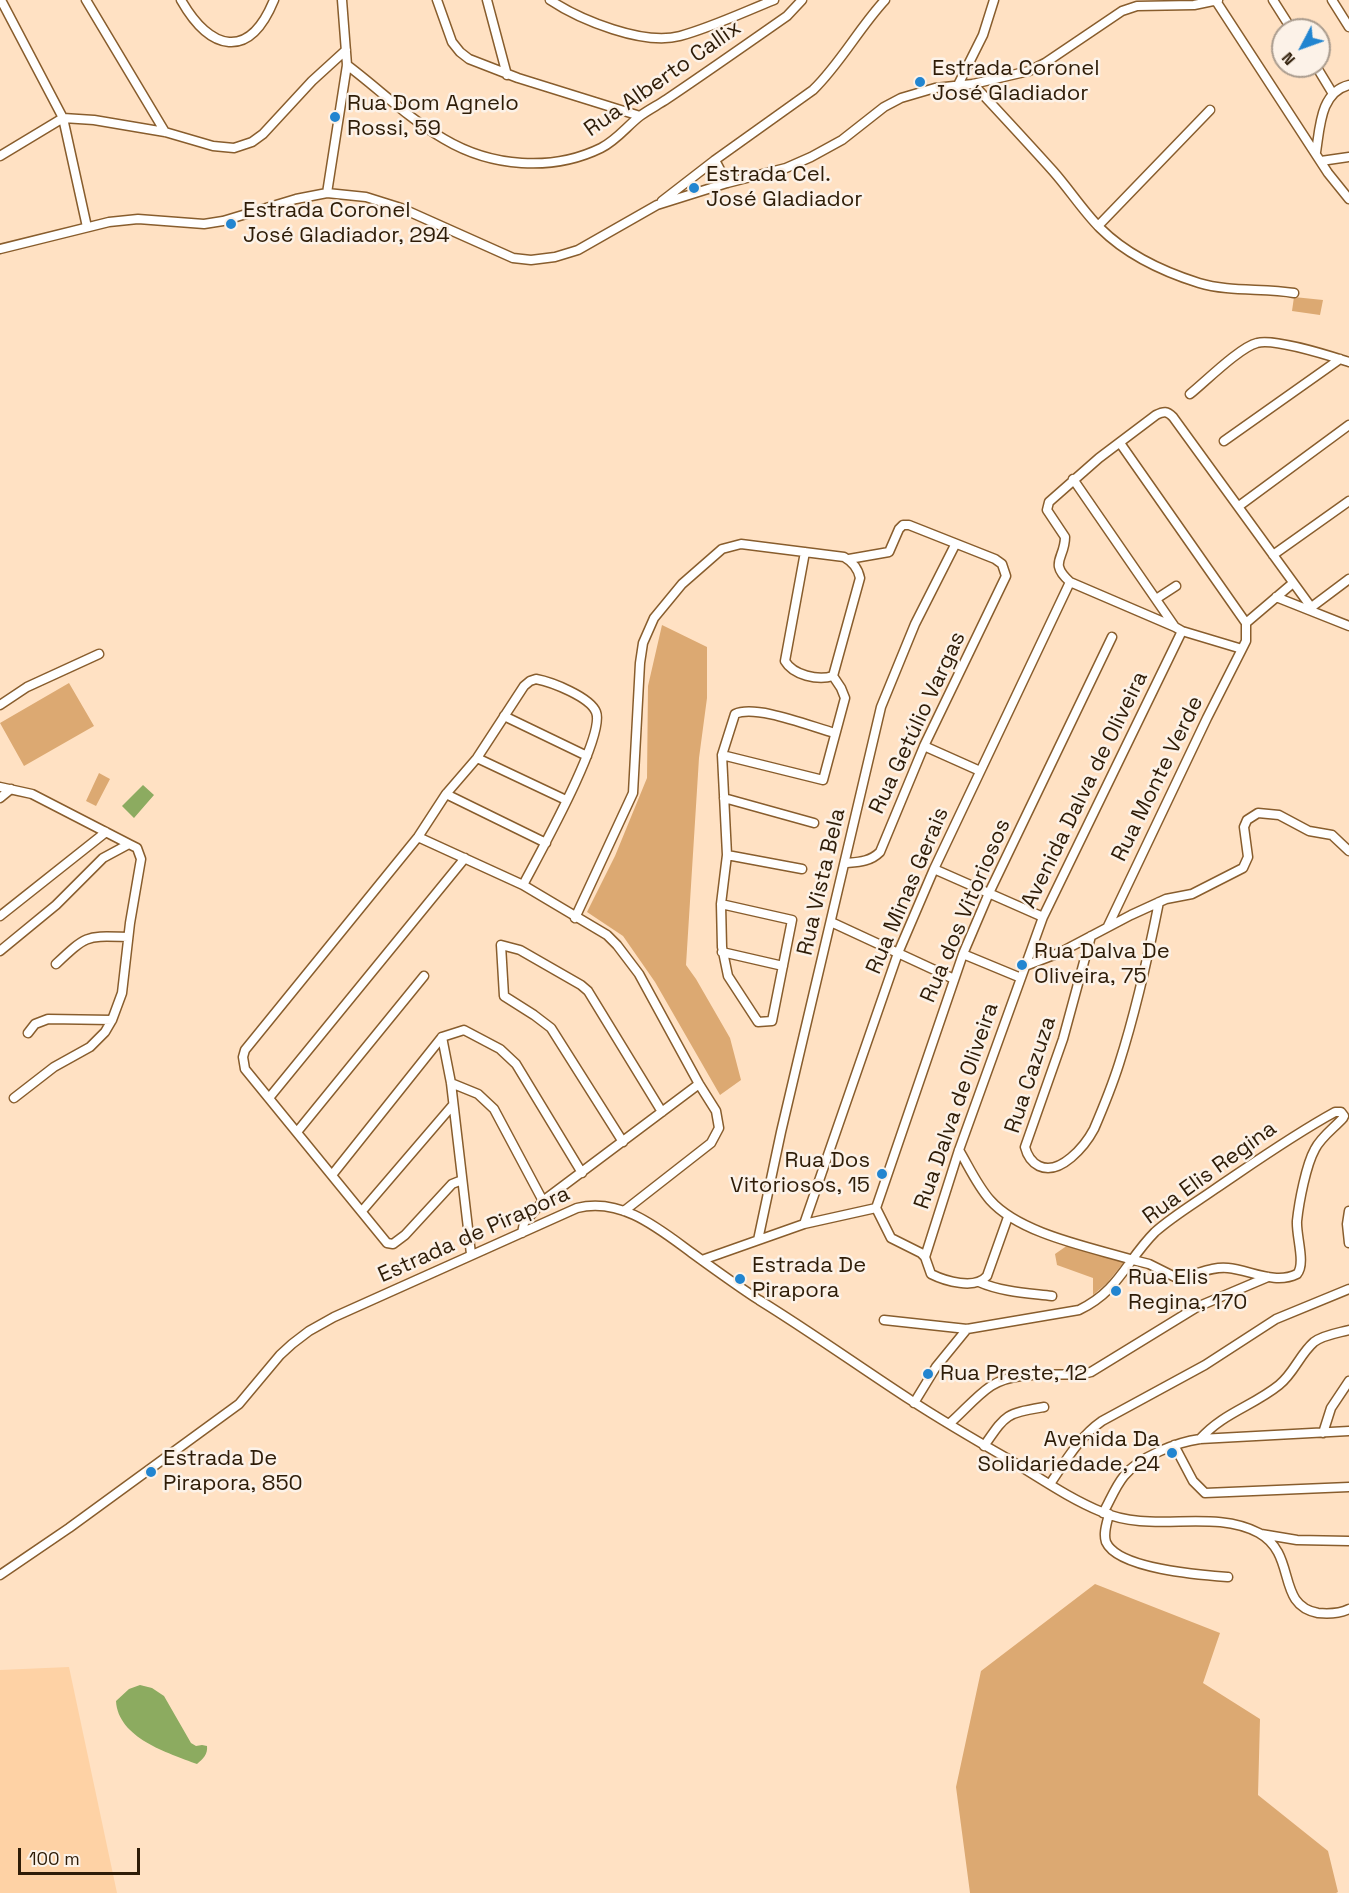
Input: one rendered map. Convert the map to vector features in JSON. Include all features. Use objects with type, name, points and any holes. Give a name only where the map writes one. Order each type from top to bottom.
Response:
[{"type":"street","points":[[1,0],[63,118],[87,227]]},
{"type":"street","points":[[86,0],[165,132]]},
{"type":"street","points":[[181,0],[201,29],[214,39],[230,42],[244,39],[260,27],[274,0]]},
{"type":"street","points":[[327,193],[347,65],[342,0]]},
{"type":"street","points":[[437,0],[452,42],[459,52],[470,59],[507,75],[640,116]]},
{"type":"street","points":[[487,0],[507,75]]},
{"type":"street","points":[[550,0],[563,9],[621,32],[657,40],[679,37],[774,0]]},
{"type":"street","name":"Rua Alberto Callix","points":[[347,65],[416,121],[445,140],[494,160],[534,164],[571,159],[612,142],[640,116],[787,16],[802,0]]},
{"type":"street","points":[[0,249],[109,222],[138,219],[204,224],[327,193],[366,197],[401,208],[513,258],[531,260],[555,257],[578,250],[657,205],[715,160],[813,90],[824,80],[854,36],[885,0]]},
{"type":"street","points":[[958,85],[983,35],[994,0]]},
{"type":"street","points":[[657,205],[727,183],[786,168],[812,157],[842,140],[884,107],[901,98],[935,88],[973,84],[1029,71],[1045,63],[1122,11],[1137,6],[1194,5],[1217,0],[1328,173],[1349,199]]},
{"type":"street","points":[[1273,0],[1284,18]]},
{"type":"street","points":[[1332,0],[1349,27]]},
{"type":"street","points":[[0,156],[63,118],[94,120],[165,132],[213,146],[234,148],[252,142],[346,50]]},
{"type":"street","points":[[1324,78],[1334,94]]},
{"type":"street","points":[[973,84],[1054,172],[1098,226],[1126,249],[1179,276],[1201,284],[1294,292]]},
{"type":"street","points":[[1316,152],[1323,110],[1327,101],[1341,87],[1349,85]]},
{"type":"street","points":[[1098,226],[1210,110]]},
{"type":"street","points":[[1321,161],[1349,157]]},
{"type":"street","points":[[715,160],[727,183]]},
{"type":"street","points":[[1190,394],[1257,343],[1274,342],[1345,361]]},
{"type":"street","points":[[1224,441],[1345,361]]},
{"type":"street","points":[[1242,650],[1178,629],[1070,582],[1058,568],[1065,537],[1047,510],[1049,502],[1073,479],[1156,415],[1168,412],[1173,417],[1239,506],[1309,608]]},
{"type":"street","points":[[1239,506],[1349,425]]},
{"type":"street","points":[[1120,443],[1246,623],[1293,583]]},
{"type":"street","points":[[1073,479],[1178,629]]},
{"type":"street","points":[[1273,555],[1349,501]]},
{"type":"street","points":[[849,560],[889,552],[903,525],[909,525],[955,545]]},
{"type":"street","points":[[575,918],[633,793],[641,653],[646,635],[654,618],[682,584],[722,549],[741,544],[844,557],[849,560],[856,567],[860,578],[833,676]]},
{"type":"street","name":"Rua Getúlio Vargas","points":[[846,863],[867,861],[880,852],[924,746],[1006,576],[1002,564],[994,559],[955,545]]},
{"type":"street","name":"Rua Vista Bela","points":[[758,1240],[881,707],[915,624],[955,545]]},
{"type":"street","points":[[805,552],[785,661],[791,669],[810,676],[822,679],[833,676]]},
{"type":"street","points":[[1309,608],[1349,579]]},
{"type":"street","name":"Rua Minas Gerais","points":[[804,1224],[898,953],[934,869],[1070,582]]},
{"type":"street","points":[[1156,599],[1176,586]]},
{"type":"street","points":[[1276,597],[1309,608],[1349,626]]},
{"type":"street","name":"Rua Monte Verde","points":[[1108,926],[1242,650],[1246,641],[1246,623]]},
{"type":"street","name":"Avenida Dalva de Oliveira","points":[[1025,966],[1043,917],[1178,629]]},
{"type":"street","name":"Rua dos Vitoriosos","points":[[876,1208],[963,954],[989,893],[1112,637]]},
{"type":"street","points":[[0,705],[27,687],[99,654]]},
{"type":"street","points":[[722,755],[823,780],[845,698],[842,688],[833,676]]},
{"type":"street","points":[[462,1180],[452,1184],[405,1234],[393,1244],[387,1243],[245,1069],[243,1058],[245,1050],[418,837],[446,795],[477,758],[524,686],[533,680],[539,680],[584,698],[592,705],[597,717],[587,756],[546,843],[523,885]]},
{"type":"street","points":[[721,904],[792,920],[772,1021],[758,1022],[728,976],[722,952],[721,904],[728,855],[722,755],[735,714],[741,711],[761,712],[835,733]]},
{"type":"street","points":[[504,716],[587,756]]},
{"type":"street","points":[[924,746],[980,771]]},
{"type":"street","points":[[477,758],[567,800]]},
{"type":"street","points":[[0,787],[32,794],[53,804],[137,848],[141,859],[128,937],[122,993],[112,1020],[105,1032],[90,1047],[54,1067],[14,1098]]},
{"type":"street","points":[[0,798],[11,789]]},
{"type":"street","points":[[446,795],[546,843]]},
{"type":"street","points":[[724,798],[814,823]]},
{"type":"street","points":[[1025,966],[1059,953],[1159,902],[1192,894],[1243,868],[1248,857],[1244,826],[1247,820],[1258,813],[1280,815],[1309,831],[1332,835],[1349,851]]},
{"type":"street","points":[[0,916],[106,832]]},
{"type":"street","points":[[418,837],[523,885],[607,935],[633,965],[718,1115],[719,1128],[714,1138],[624,1211]]},
{"type":"street","points":[[0,951],[56,905],[103,858],[129,844]]},
{"type":"street","points":[[728,855],[802,869]]},
{"type":"street","points":[[268,1098],[465,858]]},
{"type":"street","points":[[934,869],[1043,917]]},
{"type":"street","name":"Rua Cazuza","points":[[1091,936],[1063,1039],[1025,1147],[1030,1159],[1044,1168],[1052,1169],[1066,1160],[1089,1138],[1094,1129],[1128,1033],[1146,969],[1159,902]]},
{"type":"street","points":[[831,922],[954,979]]},
{"type":"street","points":[[56,964],[89,937],[128,937]]},
{"type":"street","points":[[623,1142],[551,1028],[504,996],[501,945],[520,950],[588,991],[662,1112]]},
{"type":"street","points":[[722,952],[783,966]]},
{"type":"street","points":[[963,954],[1021,978]]},
{"type":"street","name":"Rua Dalva de Oliveira","points":[[925,1257],[959,1150],[1025,966]]},
{"type":"street","points":[[297,1132],[424,976]]},
{"type":"street","points":[[28,1034],[35,1024],[48,1019],[112,1020]]},
{"type":"street","points":[[332,1175],[442,1037],[464,1030],[500,1049],[516,1064],[582,1173]]},
{"type":"street","points":[[442,1037],[451,1083],[471,1254]]},
{"type":"street","points":[[451,1083],[478,1094],[494,1109],[543,1202]]},
{"type":"street","points":[[522,1233],[524,1223],[543,1202],[699,1084]]},
{"type":"street","points":[[362,1211],[452,1106]]},
{"type":"street","name":"Rua Elis Regina","points":[[884,1320],[967,1329],[1079,1310],[1093,1304],[1109,1291],[1155,1233],[1168,1221],[1293,1136],[1335,1112],[1341,1112],[1343,1118],[1319,1143],[1311,1159],[1300,1201],[1297,1240],[1302,1266],[1300,1271],[1291,1277],[1268,1276]]},
{"type":"street","points":[[959,1150],[977,1183],[992,1202],[1008,1216],[1035,1230],[1149,1264],[1178,1278],[1215,1267],[1268,1276]]},
{"type":"street","name":"Estrada de Pirapora","points":[[0,1575],[69,1528],[239,1404],[280,1355],[309,1331],[334,1317],[471,1254],[577,1208],[591,1205],[624,1211],[655,1226],[914,1402],[984,1446],[1106,1514],[1158,1523],[1215,1521],[1239,1525],[1260,1534],[1278,1551],[1285,1567],[1292,1595],[1297,1603],[1313,1612],[1328,1614],[1349,1609]]},
{"type":"street","points":[[702,1260],[804,1224],[876,1208],[891,1238],[925,1257],[928,1269],[937,1277],[966,1283],[979,1282],[1000,1289],[1052,1296]]},
{"type":"street","points":[[1349,1211],[1347,1224],[1349,1243]]},
{"type":"street","points":[[979,1282],[987,1276],[1008,1216]]},
{"type":"street","points":[[949,1424],[986,1390],[1001,1381],[1015,1377],[1091,1372],[1197,1307],[1268,1276]]},
{"type":"street","points":[[1050,1484],[1089,1431],[1102,1421],[1205,1365],[1267,1324],[1349,1288]]},
{"type":"street","points":[[914,1402],[936,1367],[967,1329]]},
{"type":"street","points":[[1200,1439],[1221,1419],[1279,1385],[1316,1341],[1349,1330]]},
{"type":"street","points":[[1323,1433],[1331,1408],[1349,1381]]},
{"type":"street","points":[[984,1446],[1005,1417],[1017,1412],[1044,1407]]},
{"type":"street","points":[[1228,1577],[1202,1576],[1157,1568],[1124,1557],[1107,1543],[1106,1514],[1117,1486],[1130,1470],[1174,1445],[1200,1439],[1349,1431]]},
{"type":"street","points":[[1174,1445],[1193,1481],[1205,1493],[1349,1487]]},
{"type":"street","points":[[1260,1534],[1297,1540],[1349,1541]]},
{"type":"shaded area","points":[[1294,297],[1323,300],[1320,315],[1292,311]]},
{"type":"shaded area","points":[[662,625],[707,647],[707,698],[699,758],[686,965],[730,1038],[741,1080],[720,1095],[655,982],[623,936],[587,912],[615,856],[647,778],[648,686]]},
{"type":"shaded area","points":[[69,683],[94,726],[24,766],[0,723]]},
{"type":"shaded area","points":[[99,773],[110,779],[96,806],[86,801]]},
{"type":"shaded area","points":[[143,785],[154,795],[134,818],[122,806]]},
{"type":"shaded area","points":[[1068,1245],[1124,1262],[1107,1283],[1093,1295],[1093,1278],[1057,1265],[1055,1254]]},
{"type":"shaded area","points":[[1095,1584],[1220,1633],[1203,1683],[1260,1719],[1258,1795],[1328,1851],[1338,1892],[970,1893],[956,1787],[981,1671]]},
{"type":"shaded area","points":[[69,1667],[117,1893],[0,1893],[0,1670]]},
{"type":"shaded area","points":[[140,1685],[152,1688],[164,1696],[191,1743],[196,1746],[207,1746],[205,1756],[197,1764],[146,1742],[125,1725],[116,1701],[129,1689]]},
{"type":"place","name":"Estrada Coronel José Gladiador","points":[[920,82]]},
{"type":"place","name":"Rua Dom Agnelo Rossi, 59","points":[[335,117]]},
{"type":"place","name":"Estrada Cel. José Gladiador","points":[[694,188]]},
{"type":"place","name":"Estrada Coronel José Gladiador, 294","points":[[231,224]]},
{"type":"place","name":"Rua Dalva De Oliveira, 75","points":[[1022,965]]},
{"type":"place","name":"Rua Dos Vitoriosos, 15","points":[[882,1174]]},
{"type":"place","name":"Estrada De Pirapora","points":[[740,1279]]},
{"type":"place","name":"Rua Elis Regina, 170","points":[[1116,1291]]},
{"type":"place","name":"Rua Preste, 12","points":[[928,1374]]},
{"type":"place","name":"Avenida Da Solidariedade, 24","points":[[1172,1453]]},
{"type":"place","name":"Estrada De Pirapora, 850","points":[[151,1472]]}]
